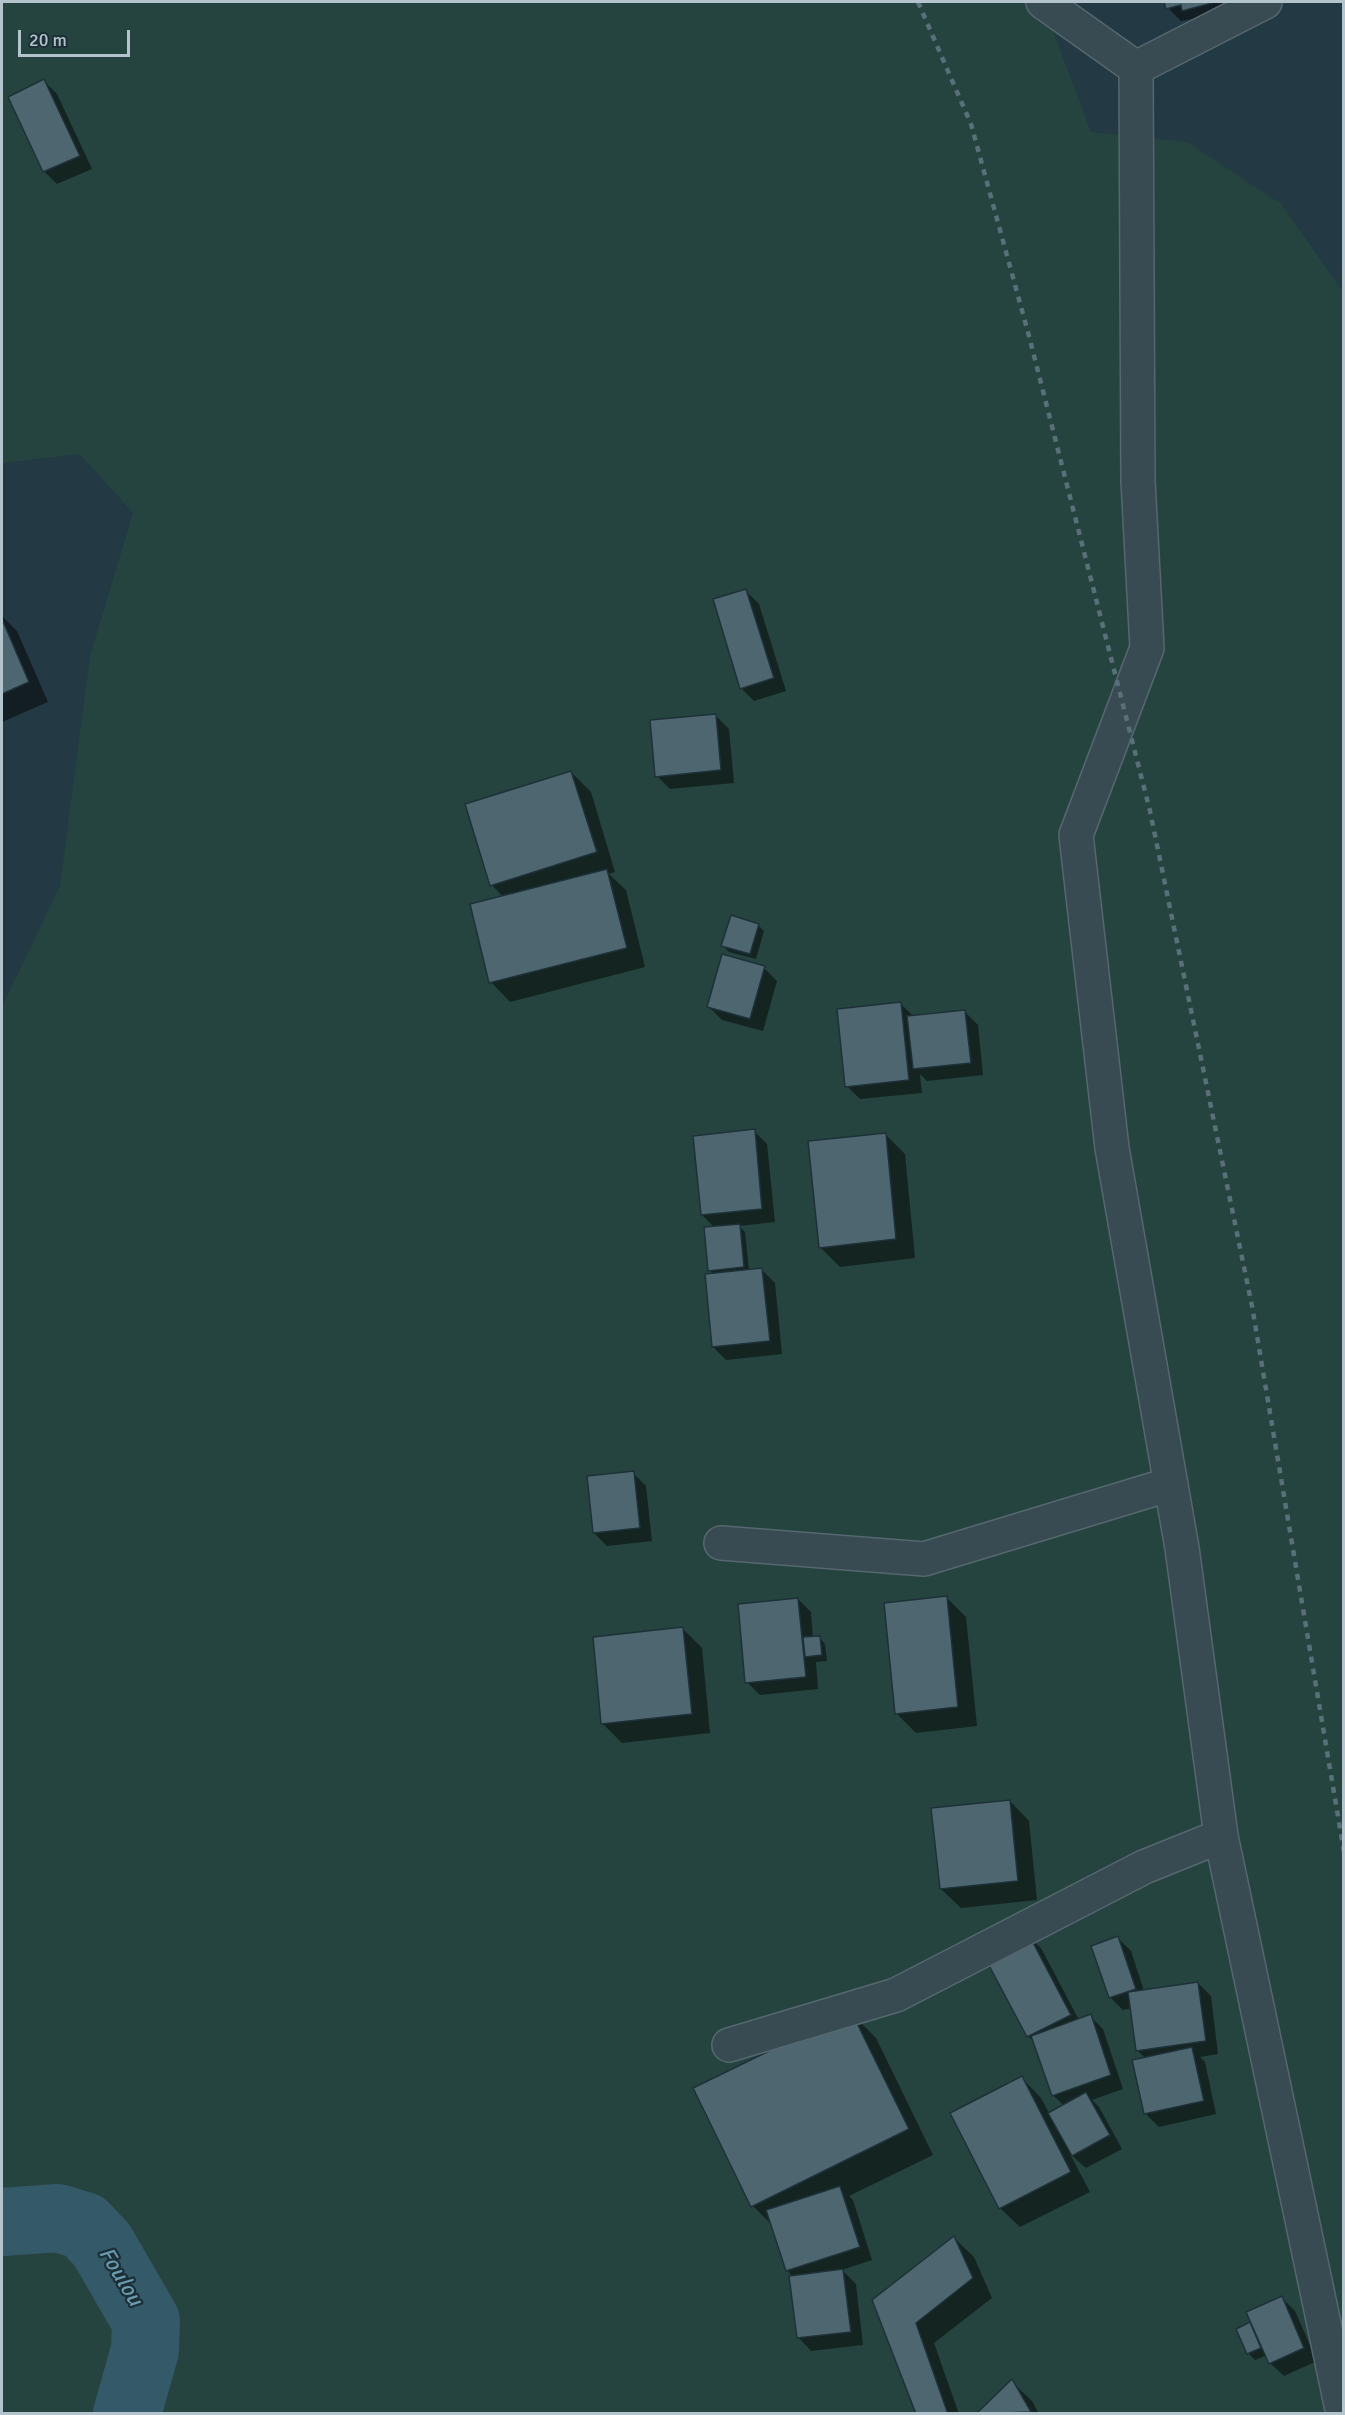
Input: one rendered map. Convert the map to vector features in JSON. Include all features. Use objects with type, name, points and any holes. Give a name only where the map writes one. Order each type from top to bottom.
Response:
[{"type":"street","points":[[1043,2],[1136,68]]},
{"type":"street","points":[[1136,68],[1265,2]]},
{"type":"street","points":[[1136,68],[1138,481],[1147,648],[1076,835],[1112,1148],[1171,1484],[1221,1836],[1343,2414]]},
{"type":"street","points":[[721,1543],[924,1558],[1171,1484]]},
{"type":"street","points":[[729,2045],[896,1995],[1144,1867],[1221,1836]]},
{"type":"green space","points":[[2,2],[1042,2],[1091,132],[1187,142],[1281,204],[1344,293],[1343,2413],[2,2413],[2,1007],[60,886],[90,656],[133,513],[80,454],[2,463]]},
{"type":"building","points":[[1164,2],[1216,2],[1182,11],[1181,5],[1166,9]]},
{"type":"building","points":[[44,79],[80,156],[43,172],[8,97]]},
{"type":"building","points":[[746,589],[774,678],[740,689],[713,599]]},
{"type":"building","points":[[2,619],[29,682],[2,694]]},
{"type":"building","points":[[716,714],[721,770],[655,777],[650,720]]},
{"type":"building","points":[[571,771],[597,852],[490,886],[465,804]]},
{"type":"building","points":[[607,869],[627,948],[489,983],[470,904]]},
{"type":"building","points":[[731,915],[759,924],[750,954],[721,946]]},
{"type":"building","points":[[722,954],[765,966],[750,1019],[707,1007]]},
{"type":"building","points":[[901,1002],[909,1080],[845,1087],[837,1009]]},
{"type":"building","points":[[965,1010],[971,1063],[913,1069],[907,1016]]},
{"type":"building","points":[[755,1129],[762,1209],[701,1215],[693,1136]]},
{"type":"building","points":[[886,1133],[896,1239],[819,1248],[808,1141]]},
{"type":"building","points":[[740,1224],[744,1267],[708,1271],[704,1227]]},
{"type":"building","points":[[762,1268],[770,1341],[712,1347],[705,1274]]},
{"type":"building","points":[[634,1471],[640,1528],[593,1533],[587,1476]]},
{"type":"building","points":[[947,1596],[958,1707],[895,1714],[884,1603]]},
{"type":"building","points":[[798,1598],[806,1677],[745,1683],[738,1604]]},
{"type":"building","points":[[683,1627],[692,1714],[601,1724],[593,1637]]},
{"type":"building","points":[[820,1636],[822,1655],[805,1657],[803,1637]]},
{"type":"building","points":[[1010,1800],[1018,1881],[940,1889],[931,1808]]},
{"type":"building","points":[[1028,1933],[1071,2015],[1027,2037],[984,1956]]},
{"type":"building","points":[[1118,1936],[1136,1989],[1109,1998],[1091,1946]]},
{"type":"building","points":[[1198,1982],[1206,2041],[1136,2051],[1128,1992]]},
{"type":"building","points":[[851,2011],[909,2129],[751,2207],[693,2088]]},
{"type":"building","points":[[1091,2014],[1111,2075],[1052,2096],[1031,2036]]},
{"type":"building","points":[[1192,2047],[1204,2101],[1144,2114],[1132,2060]]},
{"type":"building","points":[[1022,2076],[1071,2172],[999,2209],[950,2113]]},
{"type":"building","points":[[1086,2092],[1110,2135],[1072,2156],[1048,2113]]},
{"type":"building","points":[[840,2186],[860,2247],[786,2271],[766,2210]]},
{"type":"building","points":[[954,2236],[973,2278],[916,2323],[948,2414],[916,2414],[872,2300]]},
{"type":"building","points":[[843,2269],[851,2332],[797,2338],[789,2276]]},
{"type":"building","points":[[1282,2296],[1304,2348],[1269,2364],[1246,2312]]},
{"type":"building","points":[[1250,2322],[1261,2348],[1247,2354],[1236,2329]]},
{"type":"building","points":[[1012,2379],[1031,2412],[976,2414]]},
{"type":"waterway","name":"Foulou","points":[[2,2222],[58,2218],[84,2226],[102,2245],[146,2321],[145,2350],[127,2414]]},
{"type":"railway","points":[[918,2],[971,124],[1029,336],[1150,811],[1252,1306],[1344,1852]]}]
